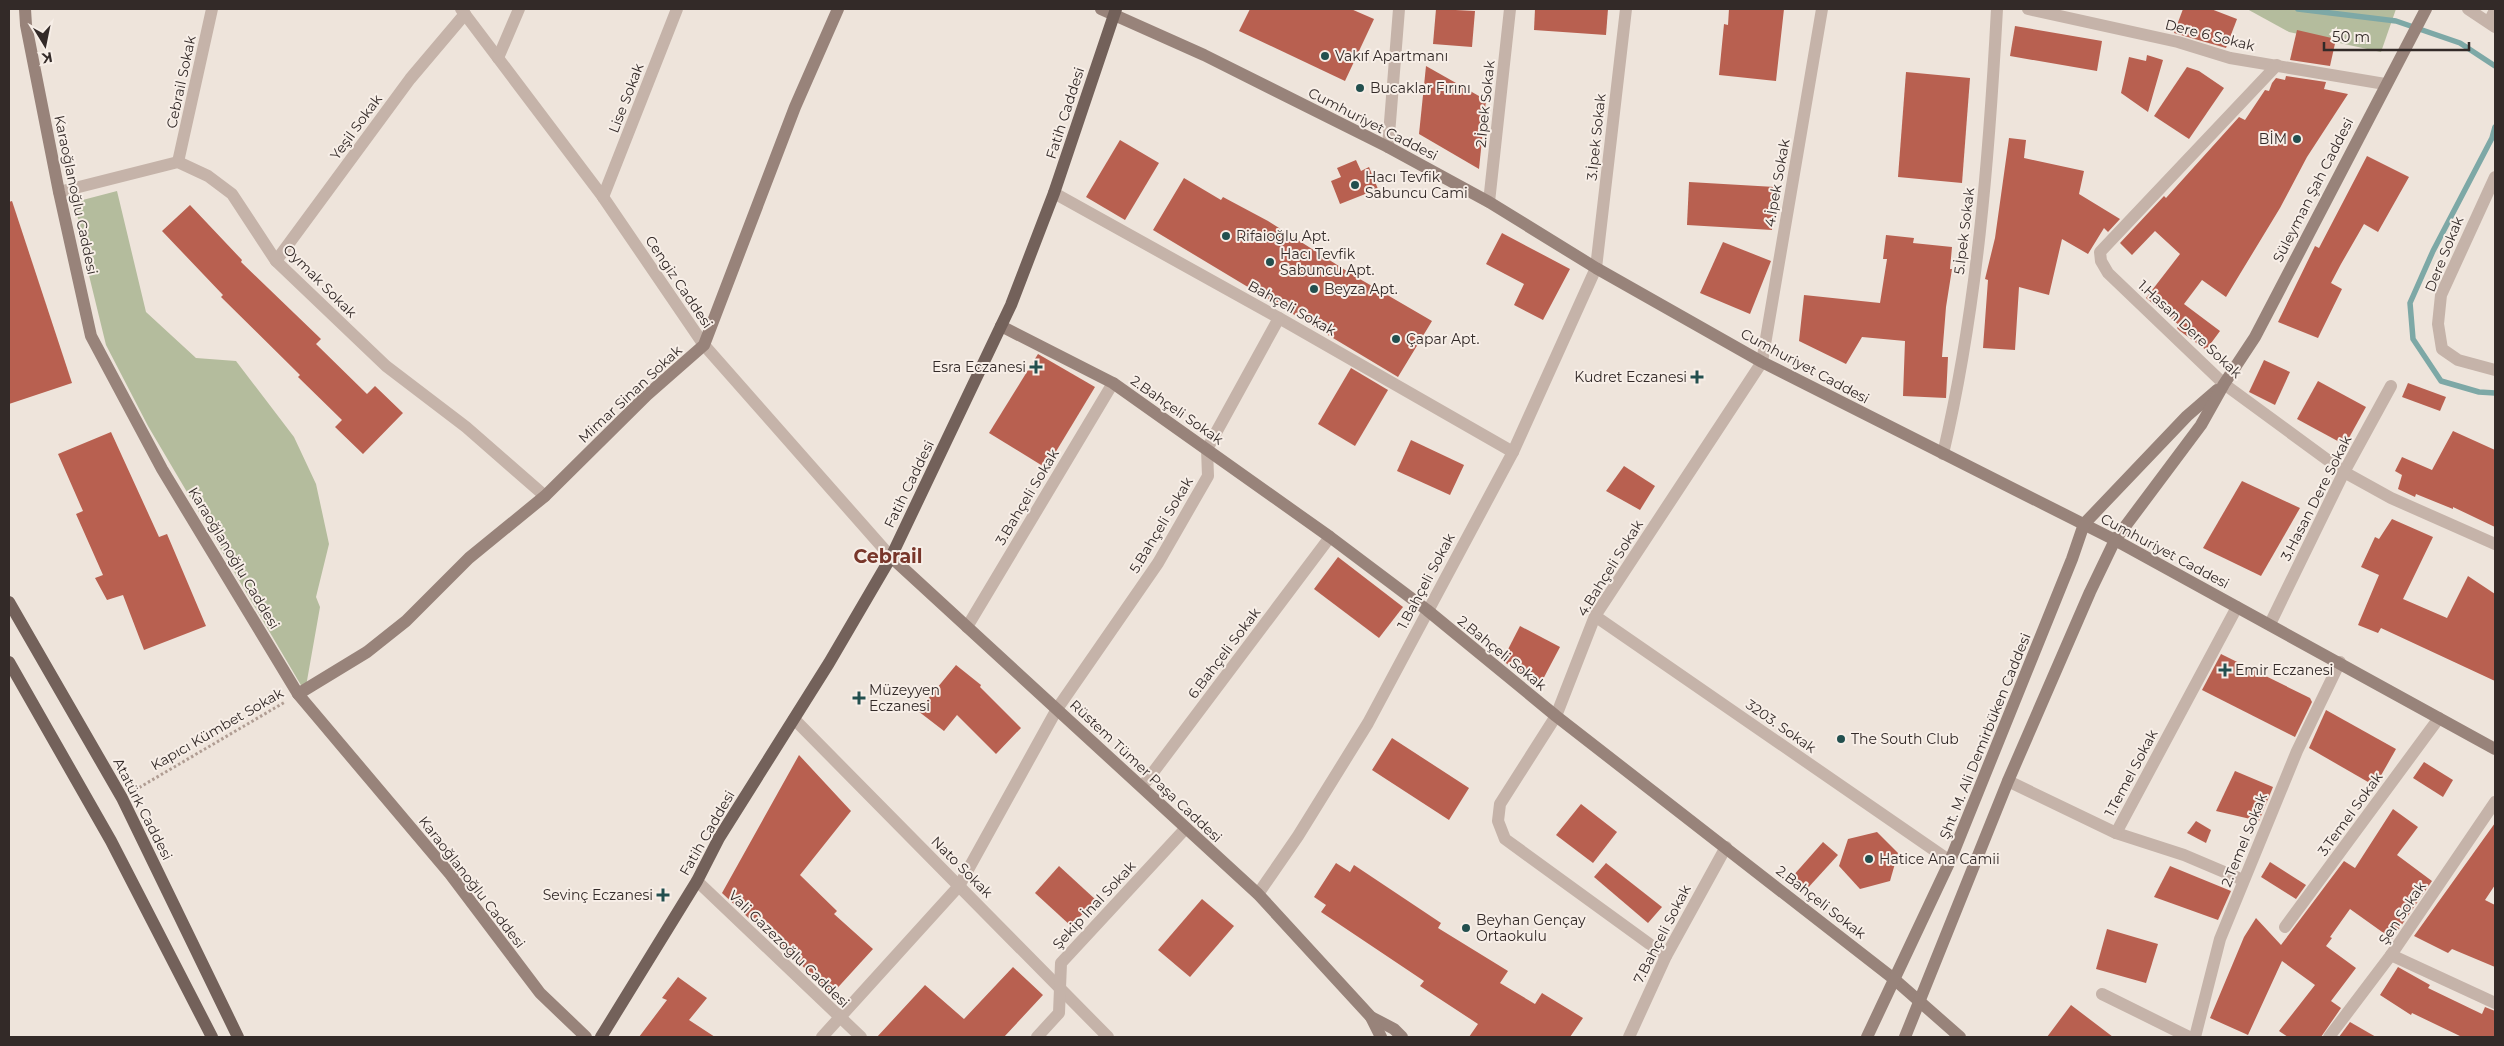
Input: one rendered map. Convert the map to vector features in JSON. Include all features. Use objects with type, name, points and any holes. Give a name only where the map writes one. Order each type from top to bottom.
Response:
[{"type":"main road","name":"Fatih Caddesi","points":[[601,1037],[697,881],[720,838],[829,663],[891,557],[1001,326],[1054,193],[1115,11]]},
{"type":"main road","name":"Atatürk Caddesi","points":[[9,602],[122,798],[238,1037]]},
{"type":"main road","points":[[9,662],[111,841],[212,1037]]},
{"type":"street","name":"Karaoğlanoğlu Caddesi","points":[[25,9],[26,25],[59,192],[91,336],[162,468],[298,694],[450,874],[540,993],[586,1037]]},
{"type":"street","name":"Cebrail Sokak","points":[[178,162],[212,9]]},
{"type":"street","points":[[498,58],[519,9]]},
{"type":"street","name":"Lise Sokak","points":[[603,197],[677,9]]},
{"type":"street","name":"Mimar Sinan Sokak","points":[[298,694],[367,652],[406,621],[469,558],[545,496],[648,395],[704,345],[796,107],[838,9]]},
{"type":"street","name":"Cumhuriyet Caddesi","points":[[1101,9],[1115,11],[1388,147],[1489,202],[1596,268],[1762,362],[2115,540],[2340,662],[2495,749]]},
{"type":"street","points":[[1388,147],[1399,9]]},
{"type":"street","name":"2.İpek Sokak","points":[[1489,202],[1510,9]]},
{"type":"street","name":"3.İpek Sokak","points":[[1596,268],[1626,9]]},
{"type":"street","name":"4.İpek Sokak","points":[[1762,362],[1822,9]]},
{"type":"street","name":"5.İpek Sokak","points":[[1943,454],[1956,400],[1976,256],[1990,137],[1997,9]]},
{"type":"street","name":"Dere 6 Sokak","points":[[2028,9],[2178,42],[2230,58],[2385,84]]},
{"type":"street","name":"Süleyman Şah Caddesi","points":[[2115,540],[2201,425],[2224,384],[2255,337],[2385,84],[2426,9]]},
{"type":"street","points":[[2468,9],[2492,25],[2495,10]]},
{"type":"street","name":"Cengiz Caddesi","points":[[463,11],[603,197],[704,345],[891,557]]},
{"type":"street","name":"Yeşil Sokak","points":[[276,261],[410,79],[463,11]]},
{"type":"street","name":"1.Hasan Dere Sokak","points":[[2277,65],[2100,252],[2101,261],[2108,273],[2224,384],[2344,472],[2391,498],[2495,544]]},
{"type":"street","points":[[59,192],[178,162]]},
{"type":"street","name":"Oymak Sokak","points":[[178,162],[208,176],[232,194],[276,261],[386,366],[466,427],[545,496]]},
{"type":"street","name":"Dere Sokak","points":[[2495,177],[2442,295],[2438,324],[2442,349],[2458,360],[2495,370]]},
{"type":"street","name":"Bahçeli Sokak","points":[[1054,193],[1279,318],[1513,452]]},
{"type":"street","name":"1.Bahçeli Sokak","points":[[1258,894],[1298,836],[1368,723],[1513,452],[1596,268]]},
{"type":"street","points":[[1207,449],[1279,318]]},
{"type":"street","name":"2.Bahçeli Sokak","points":[[1001,326],[1113,383],[1330,537],[1427,610],[1556,716],[1894,979],[1960,1037]]},
{"type":"street","name":"4.Bahçeli Sokak","points":[[1666,956],[1505,839],[1498,821],[1500,804],[1556,716],[1595,616],[1762,362]]},
{"type":"street","name":"3.Bahçeli Sokak","points":[[967,627],[1113,383]]},
{"type":"street","name":"Süleyman Şah Caddesi","points":[[2084,524],[2187,416],[2224,384]]},
{"type":"street","name":"3.Hasan Dere Sokak","points":[[2270,624],[2344,472],[2390,386]]},
{"type":"street","name":"5.Bahçeli Sokak","points":[[822,1037],[959,886],[1057,709],[1158,563],[1208,476],[1207,449]]},
{"type":"street","name":"Şht. M. Ali Demirbüken Caddesi","points":[[1867,1037],[1950,861],[2072,559],[2084,524]]},
{"type":"street","name":"6.Bahçeli Sokak","points":[[1142,787],[1330,537]]},
{"type":"street","points":[[1905,1037],[2008,780],[2090,592],[2115,540]]},
{"type":"street","name":"Rüstem Tümer Paşa Caddesi","points":[[891,557],[1258,894],[1371,1017],[1381,1037]]},
{"type":"street","name":"1.Temel Sokak","points":[[2237,607],[2116,833],[2184,855],[2243,880]]},
{"type":"street","name":"3203. Sokak","points":[[1595,616],[1950,861]]},
{"type":"street","name":"2.Temel Sokak","points":[[2195,1037],[2220,939],[2297,751],[2340,662]]},
{"type":"street","name":"3.Temel Sokak","points":[[2286,927],[2439,718]]},
{"type":"street","name":"Nato Sokak","points":[[794,719],[1108,1037]]},
{"type":"street","points":[[2008,780],[2116,833]]},
{"type":"street","name":"Şen Sokak","points":[[2329,1037],[2391,955],[2495,802]]},
{"type":"street","name":"Şekip İnal Sokak","points":[[1036,1037],[1059,1013],[1061,963],[1186,828]]},
{"type":"street","name":"7.Bahçeli Sokak","points":[[1628,1037],[1666,956],[1726,847]]},
{"type":"street","name":"Vali Gazezoğlu Caddesi","points":[[697,881],[861,1037]]},
{"type":"street","points":[[2391,955],[2495,1003]]},
{"type":"street","points":[[2102,994],[2188,1037]]},
{"type":"street","name":"Rüstem Tümer Paşa Caddesi","points":[[1371,1017],[1394,1029],[1402,1037]]},
{"type":"path","name":"Kapıcı Kümbet Sokak","points":[[122,798],[298,694]]},
{"type":"green space","points":[[2247,9],[2396,9],[2381,52],[2289,32]]},
{"type":"green space","points":[[117,191],[146,312],[196,358],[236,361],[294,437],[316,484],[329,544],[316,597],[320,607],[305,692],[148,426],[106,345],[85,259],[75,202]]},
{"type":"building","name":"Vakıf Apartmanı","points":[[1250,9],[1351,9],[1374,19],[1345,81],[1239,31]]},
{"type":"building","points":[[1436,9],[1475,11],[1472,47],[1433,44]]},
{"type":"building","points":[[1535,9],[1608,9],[1606,35],[1534,30]]},
{"type":"building","points":[[1729,9],[1784,9],[1776,81],[1719,75],[1724,24],[1728,25]]},
{"type":"building","points":[[2183,9],[2211,9],[2237,19],[2226,48],[2174,33]]},
{"type":"building","points":[[2015,26],[2102,41],[2097,71],[2010,56]]},
{"type":"building","points":[[2297,30],[2336,39],[2330,66],[2290,60]]},
{"type":"building","points":[[2147,55],[2163,60],[2148,112],[2121,93],[2129,57],[2146,61]]},
{"type":"building","points":[[1426,66],[1486,100],[1479,169],[1419,134]]},
{"type":"building","points":[[2187,67],[2199,71],[2224,88],[2189,139],[2154,116]]},
{"type":"building","points":[[1906,72],[1970,78],[1962,183],[1898,177]]},
{"type":"building","points":[[2286,76],[2326,82],[2324,89],[2348,94],[2307,157],[2280,208],[2226,297],[2202,280],[2184,304],[2220,331],[2206,350],[2180,331],[2177,328],[2179,325],[2146,298],[2180,254],[2155,231],[2132,255],[2120,243],[2164,196],[2166,198],[2239,117],[2245,120],[2265,90],[2269,91],[2276,78],[2285,80]]},
{"type":"building","points":[[2009,138],[2026,140],[2024,158],[2084,171],[2079,194],[2120,219],[2108,232],[2104,228],[2088,254],[2062,239],[2049,295],[2019,287],[2015,350],[1983,348],[1988,280],[1985,279],[1995,238]]},
{"type":"building","points":[[1120,140],[1159,163],[1125,220],[1086,197]]},
{"type":"building","points":[[2367,156],[2409,177],[2378,232],[2364,224],[2341,264],[2331,283],[2342,289],[2318,338],[2278,322],[2315,246],[2319,248]]},
{"type":"building","name":"Hacı Tevfik Sabuncu Cami","points":[[1356,160],[1361,171],[1369,167],[1378,189],[1340,204],[1331,181],[1341,177],[1337,168]]},
{"type":"building","points":[[1184,178],[1221,200],[1223,197],[1268,221],[1353,275],[1432,321],[1398,377],[1153,230]]},
{"type":"building","points":[[1689,182],[1775,187],[1772,230],[1687,225]]},
{"type":"building","points":[[12,201],[72,383],[9,404],[9,202]]},
{"type":"building","points":[[190,205],[242,260],[241,262],[321,339],[316,344],[367,394],[375,386],[403,413],[363,454],[335,427],[342,420],[298,377],[300,375],[221,297],[223,295],[162,231]]},
{"type":"building","points":[[1502,233],[1570,269],[1543,320],[1514,305],[1524,284],[1486,264]]},
{"type":"building","points":[[1886,235],[1914,238],[1913,243],[1952,247],[1950,269],[1952,269],[1946,307],[1942,357],[1948,357],[1946,398],[1903,396],[1905,341],[1862,337],[1846,364],[1799,341],[1804,295],[1880,303],[1887,259],[1883,259]]},
{"type":"building","points":[[1723,242],[1771,261],[1750,314],[1700,293]]},
{"type":"building","points":[[1038,354],[1095,387],[1046,468],[989,433]]},
{"type":"building","points":[[2264,360],[2290,372],[2275,405],[2249,392]]},
{"type":"building","points":[[1351,368],[1388,390],[1355,446],[1318,424]]},
{"type":"building","points":[[2318,381],[2366,407],[2345,445],[2297,419]]},
{"type":"building","points":[[2408,383],[2446,397],[2440,411],[2402,397]]},
{"type":"building","points":[[2453,431],[2495,450],[2495,527],[2453,507],[2453,509],[2416,494],[2415,497],[2398,489],[2402,475],[2395,471],[2402,457],[2432,470]]},
{"type":"building","points":[[111,432],[159,537],[167,534],[206,626],[144,650],[123,595],[107,600],[95,578],[103,575],[76,514],[83,511],[58,454]]},
{"type":"building","points":[[1411,440],[1464,465],[1450,495],[1397,471]]},
{"type":"building","points":[[1624,466],[1655,486],[1640,510],[1606,491]]},
{"type":"building","points":[[2242,481],[2300,508],[2261,576],[2203,548]]},
{"type":"building","points":[[2392,519],[2433,537],[2403,599],[2447,618],[2468,576],[2495,594],[2495,681],[2381,628],[2378,633],[2358,625],[2379,575],[2361,567],[2375,537],[2379,539]]},
{"type":"building","points":[[1338,557],[1403,607],[1379,638],[1314,589]]},
{"type":"building","points":[[1520,626],[1560,647],[1541,683],[1502,661]]},
{"type":"building","points":[[2221,654],[2310,698],[2312,702],[2295,737],[2202,690]]},
{"type":"building","points":[[956,665],[981,685],[980,687],[1021,728],[996,754],[957,715],[944,731],[918,711]]},
{"type":"building","points":[[2326,710],[2396,749],[2375,786],[2309,748]]},
{"type":"building","points":[[1392,738],[1469,788],[1449,820],[1372,770]]},
{"type":"building","points":[[799,755],[851,811],[800,875],[837,911],[834,914],[873,949],[831,995],[759,922],[756,925],[722,893]]},
{"type":"building","points":[[2424,762],[2453,780],[2443,797],[2413,778]]},
{"type":"building","points":[[2235,771],[2273,787],[2259,821],[2216,811]]},
{"type":"building","points":[[1581,804],[1617,832],[1593,863],[1556,835]]},
{"type":"building","points":[[2393,809],[2418,827],[2397,855],[2432,881],[2392,939],[2350,909],[2330,937],[2332,938],[2326,946],[2356,968],[2331,1001],[2341,1008],[2321,1037],[2288,1037],[2279,1031],[2315,985],[2282,961],[2248,1035],[2210,1018],[2244,937],[2256,918],[2281,945],[2344,861],[2355,868]]},
{"type":"building","points":[[2196,821],[2211,830],[2206,843],[2187,833]]},
{"type":"building","points":[[2495,823],[2495,885],[2485,900],[2495,905],[2495,967],[2452,949],[2448,953],[2414,936]]},
{"type":"building","name":"Hatice Ana Camii","points":[[1877,832],[1898,853],[1890,881],[1860,889],[1839,866],[1848,839]]},
{"type":"building","points":[[1823,842],[1838,855],[1806,890],[1792,877]]},
{"type":"building","points":[[2270,862],[2306,885],[2296,899],[2261,877]]},
{"type":"building","points":[[1336,863],[1350,872],[1354,865],[1441,923],[1438,928],[1508,971],[1500,983],[1535,1004],[1542,993],[1583,1018],[1570,1037],[1469,1037],[1478,1024],[1420,986],[1424,981],[1321,912],[1326,905],[1314,897]]},
{"type":"building","points":[[1606,863],[1662,907],[1648,923],[1594,877]]},
{"type":"building","points":[[1059,866],[1096,900],[1071,926],[1035,893]]},
{"type":"building","points":[[2170,866],[2231,891],[2218,920],[2154,897]]},
{"type":"building","points":[[1202,899],[1234,926],[1190,977],[1158,950]]},
{"type":"building","points":[[2107,929],[2158,944],[2146,983],[2096,969]]},
{"type":"building","points":[[1013,967],[1043,995],[1004,1037],[877,1037],[925,985],[964,1019]]},
{"type":"building","points":[[2398,967],[2430,985],[2428,988],[2482,1014],[2485,1007],[2495,1011],[2495,1037],[2462,1037],[2412,1013],[2411,1015],[2380,995]]},
{"type":"building","points":[[678,977],[707,998],[689,1020],[715,1037],[639,1037],[667,1000],[662,998]]},
{"type":"building","points":[[2071,1005],[2113,1037],[2047,1037]]},
{"type":"building","points":[[2350,1022],[2376,1037],[2339,1037]]},
{"type":"waterway","points":[[2298,9],[2396,21],[2460,43],[2495,66]]},
{"type":"waterway","points":[[2495,127],[2492,138],[2433,251],[2410,303],[2413,339],[2441,381],[2479,392],[2495,393]]},
{"type":"place","name":"Vakıf Apartmanı","points":[[1325,56]]},
{"type":"place","name":"Bucaklar Fırını","points":[[1360,88]]},
{"type":"place","name":"BİM","points":[[2297,139]]},
{"type":"place","name":"Hacı Tevfik Sabuncu Cami","points":[[1355,185]]},
{"type":"place","name":"Rifaioğlu Apt.","points":[[1226,236]]},
{"type":"place","name":"Hacı Tevfik Sabuncu Apt.","points":[[1270,262]]},
{"type":"place","name":"Beyza Apt.","points":[[1314,289]]},
{"type":"place","name":"Çapar Apt.","points":[[1396,339]]},
{"type":"place","name":"Esra Eczanesi","points":[[1036,367]]},
{"type":"place","name":"Kudret Eczanesi","points":[[1697,377]]},
{"type":"place","name":"Emir Eczanesi","points":[[2225,670]]},
{"type":"place","name":"Müzeyyen Eczanesi","points":[[859,698]]},
{"type":"place","name":"The South Club","points":[[1841,739]]},
{"type":"place","name":"Hatice Ana Camii","points":[[1869,859]]},
{"type":"place","name":"Sevinç Eczanesi","points":[[663,895]]},
{"type":"place","name":"Beyhan Gençay Ortaokulu","points":[[1466,928]]},
{"type":"district","name":"Cebrail","points":[[888,556]]}]
